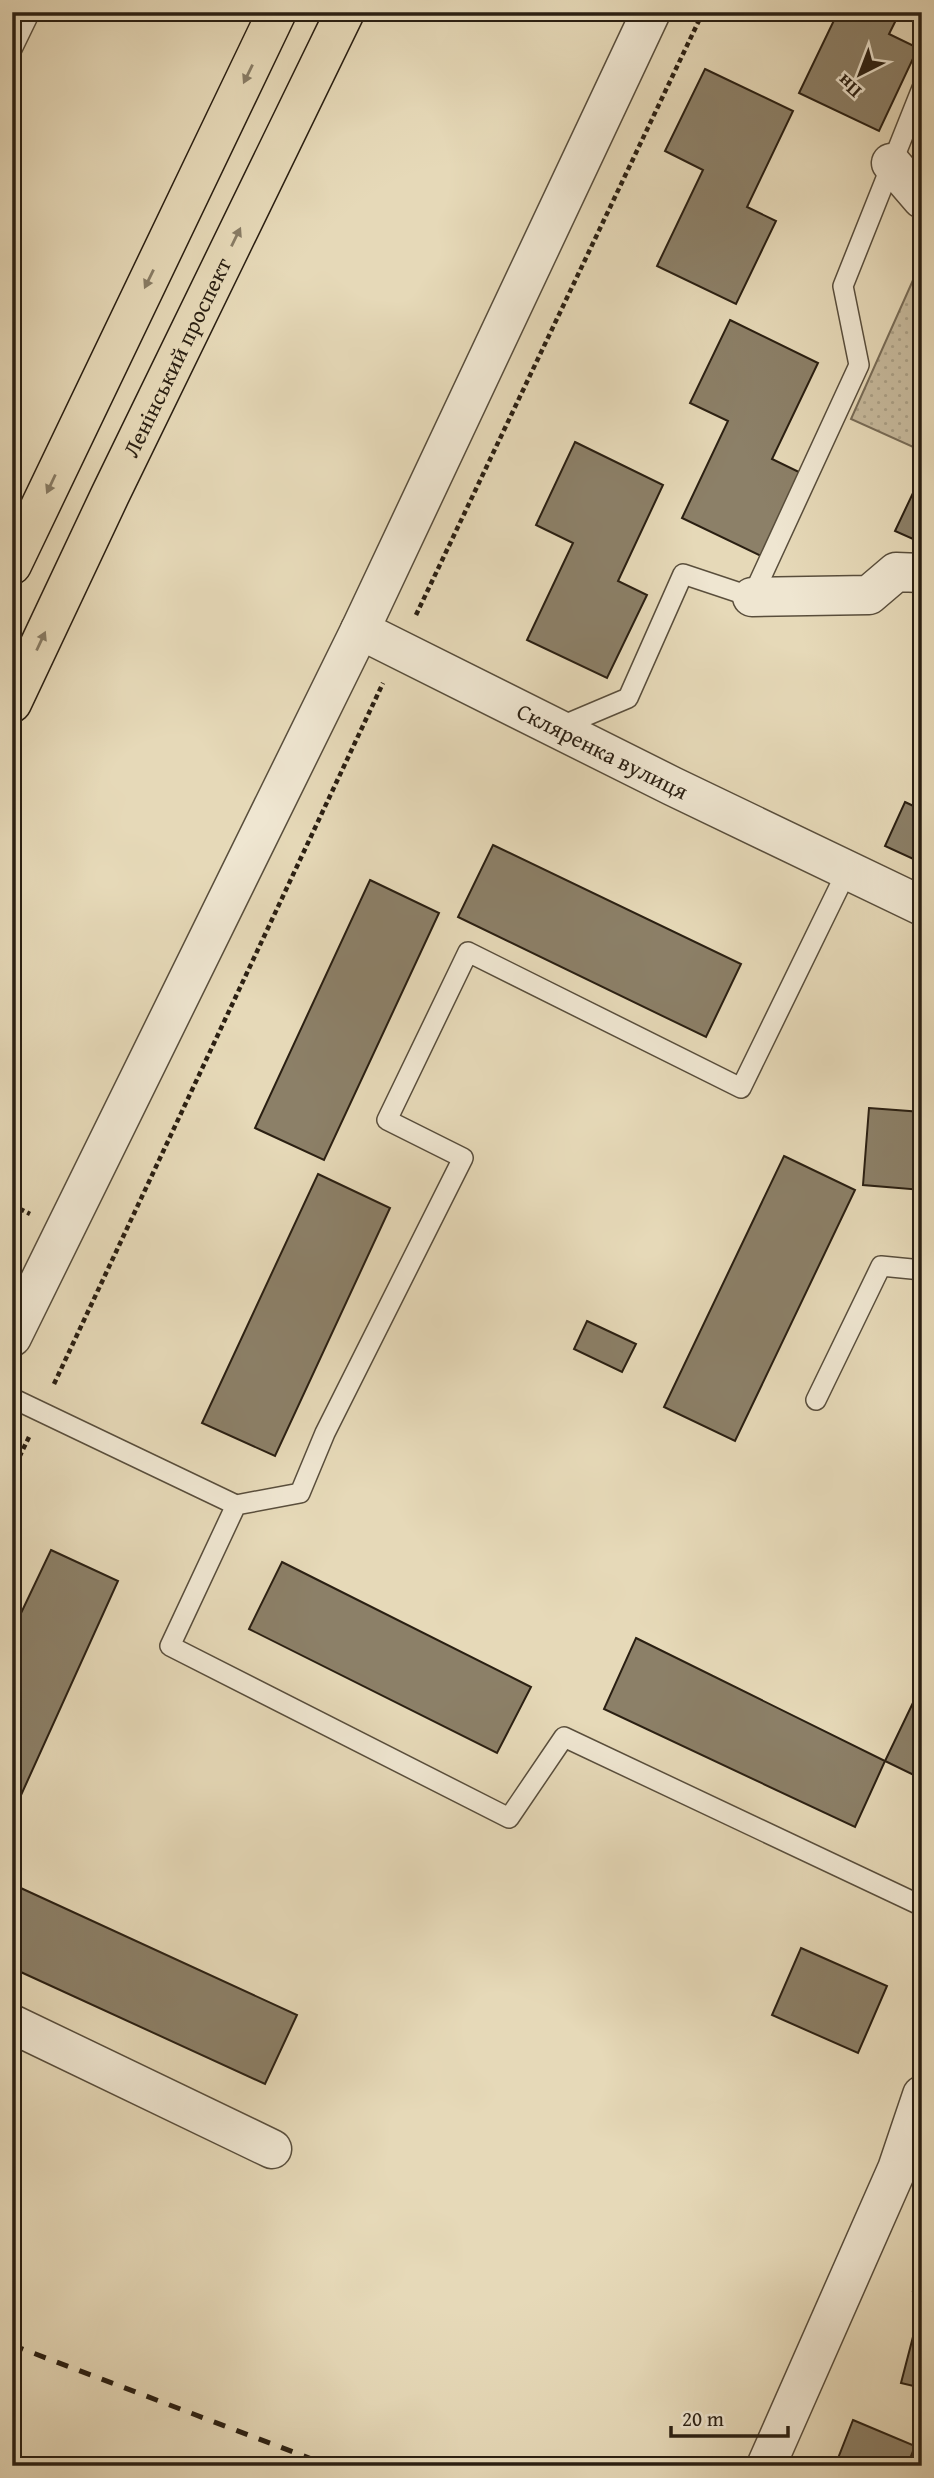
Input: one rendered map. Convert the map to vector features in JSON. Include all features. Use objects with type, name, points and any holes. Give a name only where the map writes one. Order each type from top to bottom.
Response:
[{"type":"main road","points":[[12,565],[277,12]]},
{"type":"main road","name":"Ленінський проспект","points":[[12,702],[345,12]]},
{"type":"street","points":[[12,1337],[360,630],[651,12]]},
{"type":"street","points":[[891,163],[922,199]]},
{"type":"street","points":[[752,597],[870,595],[896,572],[922,573]]},
{"type":"street","name":"Скляренка вулиця","points":[[360,630],[922,906]]},
{"type":"street","points":[[12,2024],[272,2149]]},
{"type":"street","points":[[766,2466],[909,2174],[922,2095]]},
{"type":"lane","points":[[12,49],[30,12]]},
{"type":"lane","points":[[556,728],[628,698],[683,574],[752,597],[859,365],[843,286],[922,88]]},
{"type":"lane","points":[[12,1398],[236,1506],[300,1493],[325,1433],[463,1158],[387,1119],[468,952],[741,1088],[847,871]]},
{"type":"lane","points":[[816,1400],[881,1266],[922,1270]]},
{"type":"lane","points":[[236,1506],[170,1646],[509,1818],[564,1737],[922,1906]]},
{"type":"path","points":[[12,1472],[703,12]]},
{"type":"shaded area","points":[[922,260],[922,451],[851,419]]},
{"type":"building","points":[[838,12],[900,12],[889,34],[918,48],[879,131],[799,93]]},
{"type":"building","points":[[705,69],[793,111],[747,207],[776,221],[736,304],[657,266],[703,170],[665,151]]},
{"type":"building","points":[[730,320],[818,363],[772,459],[801,473],[761,556],[682,518],[728,421],[690,403]]},
{"type":"building","points":[[575,442],[663,485],[618,581],[647,595],[607,678],[527,640],[573,543],[536,525]]},
{"type":"building","points":[[922,474],[922,543],[895,531]]},
{"type":"building","points":[[905,802],[922,810],[922,863],[885,846]]},
{"type":"building","points":[[493,845],[741,964],[706,1037],[458,917]]},
{"type":"building","points":[[370,880],[439,913],[324,1160],[255,1128]]},
{"type":"building","points":[[869,1108],[922,1112],[922,1190],[863,1185]]},
{"type":"building","points":[[784,1156],[855,1190],[735,1441],[664,1407]]},
{"type":"building","points":[[318,1174],[390,1208],[275,1456],[202,1423]]},
{"type":"building","points":[[587,1321],[636,1344],[622,1372],[574,1349]]},
{"type":"building","points":[[51,1550],[118,1581],[12,1815],[12,1632]]},
{"type":"building","points":[[282,1562],[531,1687],[497,1753],[249,1629]]},
{"type":"building","points":[[636,1638],[885,1761],[855,1827],[604,1709]]},
{"type":"building","points":[[922,1684],[922,1779],[885,1761]]},
{"type":"building","points":[[12,1884],[297,2015],[265,2084],[12,1968]]},
{"type":"building","points":[[801,1948],[887,1986],[858,2053],[772,2015]]},
{"type":"building","points":[[922,2262],[922,2293],[913,2291]]},
{"type":"building","points":[[922,2307],[922,2388],[901,2383]]},
{"type":"building","points":[[853,2420],[915,2446],[907,2466],[835,2466]]},
{"type":"railway","points":[[12,2345],[330,2466]]}]
